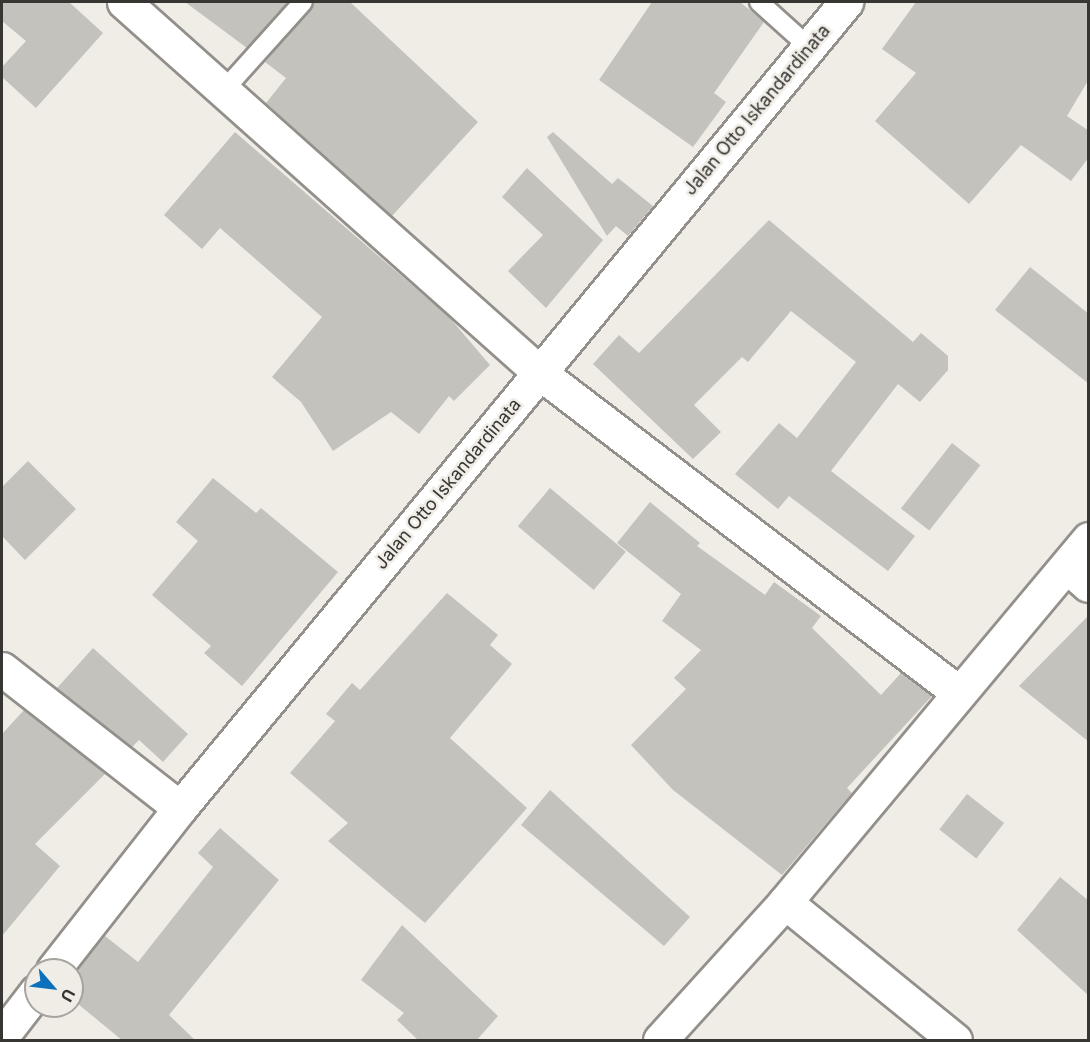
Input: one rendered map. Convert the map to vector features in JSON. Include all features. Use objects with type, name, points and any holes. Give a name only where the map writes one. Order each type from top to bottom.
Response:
[{"type":"street","points":[[124,2],[540,373],[959,693]]},
{"type":"street","name":"Jalan Otto Iskandardinata","points":[[62,958],[180,808],[846,2]]},
{"type":"street","points":[[660,1041],[785,902],[959,693],[1078,576],[1089,539]]},
{"type":"street","points":[[2,669],[180,808]]},
{"type":"street","points":[[785,902],[955,1041]]},
{"type":"street","points":[[2,1036],[24,1008]]},
{"type":"lane","points":[[224,90],[303,2]]},
{"type":"lane","points":[[759,2],[809,47]]},
{"type":"building","points":[[2,2],[69,2],[103,33],[36,108],[2,77],[2,67],[26,41],[2,21]]},
{"type":"building","points":[[185,2],[288,2],[247,48]]},
{"type":"building","points":[[314,2],[350,2],[478,122],[392,216],[266,103],[286,78],[265,62]]},
{"type":"building","points":[[652,2],[740,2],[764,22],[714,93],[726,102],[693,147],[599,80]]},
{"type":"building","points":[[916,2],[1089,2],[1089,79],[1067,116],[1089,131],[1089,157],[1071,181],[1021,145],[969,204],[875,121],[916,73],[882,49]]},
{"type":"building","points":[[235,132],[449,317],[490,365],[454,401],[449,396],[419,434],[391,412],[333,451],[301,402],[272,377],[322,317],[220,228],[202,249],[164,215]]},
{"type":"building","points":[[553,132],[612,184],[618,178],[653,206],[628,236],[616,226],[607,236],[547,137]]},
{"type":"building","points":[[527,168],[603,240],[546,308],[508,271],[543,235],[502,197]]},
{"type":"building","points":[[769,220],[913,342],[921,333],[948,356],[948,370],[920,402],[898,384],[831,471],[915,536],[888,571],[789,496],[778,509],[735,474],[779,423],[797,438],[856,362],[791,311],[748,362],[742,357],[694,405],[721,432],[693,459],[593,364],[619,335],[639,353]]},
{"type":"building","points":[[1030,267],[1089,314],[1089,384],[995,310]]},
{"type":"building","points":[[952,443],[980,465],[929,531],[901,508]]},
{"type":"building","points":[[28,461],[76,509],[25,560],[2,536],[2,487]]},
{"type":"building","points":[[213,478],[256,513],[261,508],[338,572],[242,686],[204,653],[211,646],[152,595],[198,541],[176,522]]},
{"type":"building","points":[[550,488],[626,552],[594,590],[518,526]]},
{"type":"building","points":[[650,502],[700,543],[697,546],[765,595],[774,582],[821,616],[812,628],[881,695],[901,673],[932,696],[847,788],[852,793],[782,875],[673,790],[631,745],[686,689],[674,678],[701,650],[662,621],[681,594],[617,543]]},
{"type":"building","points":[[447,593],[498,635],[490,645],[512,664],[450,738],[527,808],[425,923],[328,841],[348,823],[290,773],[335,721],[326,714],[352,683],[360,690]]},
{"type":"building","points":[[1089,615],[1089,742],[1019,686]]},
{"type":"building","points":[[93,648],[188,734],[163,762],[139,740],[132,747],[57,688]]},
{"type":"building","points":[[24,710],[105,774],[35,844],[60,866],[2,936],[2,734]]},
{"type":"building","points":[[550,790],[690,917],[664,946],[521,825]]},
{"type":"building","points":[[967,794],[1004,823],[976,858],[939,829]]},
{"type":"building","points":[[220,828],[279,880],[169,1015],[196,1041],[123,1041],[84,1009],[84,962],[105,936],[138,962],[213,867],[198,853]]},
{"type":"building","points":[[1060,877],[1089,901],[1089,996],[1017,930]]},
{"type":"building","points":[[402,925],[498,1016],[476,1041],[419,1041],[397,1020],[404,1013],[361,980]]}]
